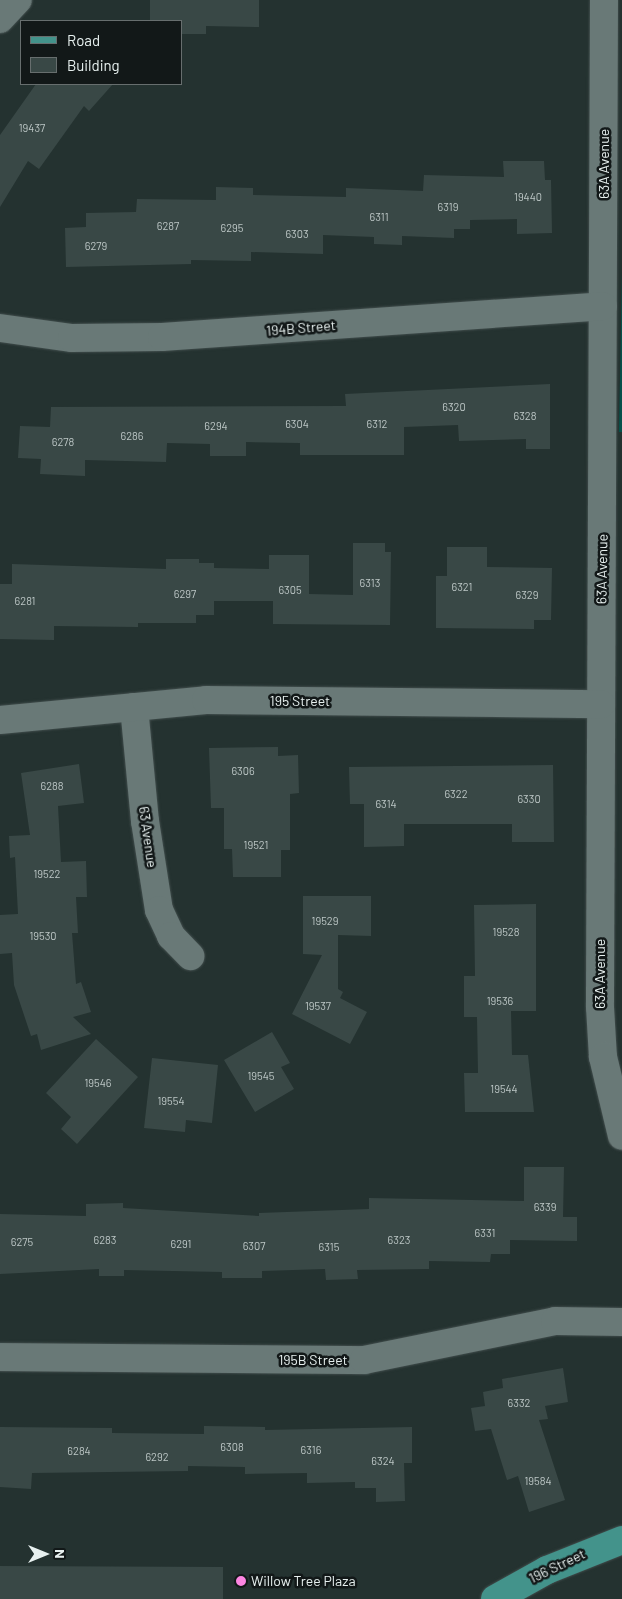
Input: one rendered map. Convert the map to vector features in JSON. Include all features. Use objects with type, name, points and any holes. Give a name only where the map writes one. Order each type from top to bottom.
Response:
[{"type":"main road","name":"196 Street","points":[[495,1599],[547,1570],[622,1540]]},
{"type":"street","points":[[0,19],[18,0]]},
{"type":"street","name":"63A Avenue","points":[[604,0],[600,1007],[603,1057],[622,1136]]},
{"type":"street","name":"194B Street","points":[[0,328],[72,338],[162,337],[603,306]]},
{"type":"street","name":"195 Street","points":[[0,720],[206,700],[600,704]]},
{"type":"street","name":"63 Avenue","points":[[134,707],[145,822],[159,910],[171,936],[190,956]]},
{"type":"street","name":"195B Street","points":[[0,1357],[364,1360],[555,1321],[622,1322]]},
{"type":"shaded area","points":[[622,271],[622,432],[619,432]]},
{"type":"building","points":[[150,0],[259,0],[259,27],[206,26],[206,34],[182,34],[182,20],[150,20]]},
{"type":"building","points":[[35,85],[112,85],[89,111],[84,106],[39,169],[28,161],[0,207],[0,135]]},
{"type":"building","points":[[503,161],[544,161],[545,180],[551,180],[552,233],[517,234],[517,219],[470,220],[470,229],[454,229],[454,238],[402,236],[402,245],[374,244],[374,237],[323,235],[323,254],[251,252],[251,261],[191,260],[191,264],[66,267],[65,228],[86,227],[86,213],[136,212],[137,199],[216,200],[216,187],[253,188],[253,195],[346,197],[346,188],[423,191],[424,175],[504,177]]},
{"type":"building","points":[[550,384],[550,449],[526,449],[526,439],[459,441],[458,425],[404,427],[404,455],[300,455],[300,443],[246,442],[246,456],[210,456],[210,444],[167,443],[166,462],[85,460],[85,476],[40,474],[41,459],[18,458],[20,426],[50,427],[51,407],[346,406],[345,394]]},
{"type":"building","points":[[353,543],[385,543],[385,552],[391,552],[390,625],[273,624],[273,601],[214,601],[214,615],[196,615],[196,623],[138,623],[138,627],[54,626],[54,640],[0,639],[0,584],[12,584],[12,564],[166,569],[166,559],[199,559],[199,563],[214,563],[214,568],[269,569],[269,555],[309,555],[309,594],[353,595]]},
{"type":"building","points":[[447,547],[487,547],[487,567],[552,568],[551,620],[534,620],[534,629],[436,628],[436,576],[447,576]]},
{"type":"building","points":[[278,747],[278,756],[298,755],[299,793],[290,794],[290,850],[281,850],[281,877],[233,877],[232,849],[224,849],[224,808],[211,808],[209,748]]},
{"type":"building","points":[[79,764],[84,803],[58,806],[61,862],[86,861],[87,897],[76,897],[78,933],[72,933],[76,984],[81,982],[91,1012],[73,1017],[91,1034],[41,1050],[37,1034],[31,1036],[14,985],[12,953],[0,954],[0,915],[18,914],[15,857],[10,858],[9,836],[30,835],[21,773]]},
{"type":"building","points":[[553,765],[554,842],[512,842],[512,824],[404,824],[404,846],[364,847],[364,804],[350,804],[349,767]]},
{"type":"building","points":[[303,896],[371,896],[371,936],[338,935],[338,989],[343,992],[340,998],[367,1012],[350,1044],[292,1014],[322,955],[303,954]]},
{"type":"building","points":[[536,904],[536,1011],[511,1011],[512,1055],[528,1055],[534,1112],[465,1112],[464,1073],[478,1073],[477,1017],[464,1017],[464,976],[475,976],[474,905]]},
{"type":"building","points":[[272,1032],[290,1063],[281,1067],[294,1089],[255,1112],[224,1060]]},
{"type":"building","points":[[96,1039],[138,1077],[77,1144],[61,1129],[71,1117],[46,1093]]},
{"type":"building","points":[[152,1058],[218,1065],[212,1123],[186,1120],[185,1132],[144,1128]]},
{"type":"building","points":[[524,1167],[564,1167],[563,1217],[577,1217],[577,1241],[510,1240],[510,1254],[491,1254],[490,1262],[429,1261],[429,1269],[357,1270],[358,1279],[326,1280],[325,1269],[262,1271],[262,1278],[222,1278],[222,1272],[124,1270],[124,1276],[99,1276],[99,1269],[0,1274],[0,1214],[86,1216],[86,1204],[123,1203],[123,1208],[259,1216],[259,1213],[369,1209],[369,1198],[524,1201]]},
{"type":"building","points":[[563,1368],[568,1402],[545,1406],[548,1419],[539,1420],[565,1500],[529,1512],[518,1476],[507,1480],[491,1429],[475,1431],[471,1408],[485,1406],[483,1392],[503,1388],[502,1379]]},
{"type":"building","points":[[204,1426],[265,1427],[265,1430],[412,1427],[412,1463],[404,1463],[405,1501],[376,1502],[376,1488],[355,1488],[355,1482],[307,1483],[307,1473],[245,1474],[245,1467],[188,1466],[188,1471],[32,1473],[31,1489],[0,1487],[0,1427],[112,1428],[112,1433],[204,1434]]},
{"type":"building","points":[[0,1566],[223,1567],[223,1599],[0,1599]]},
{"type":"place","name":"Willow Tree Plaza","points":[[241,1581]]}]
